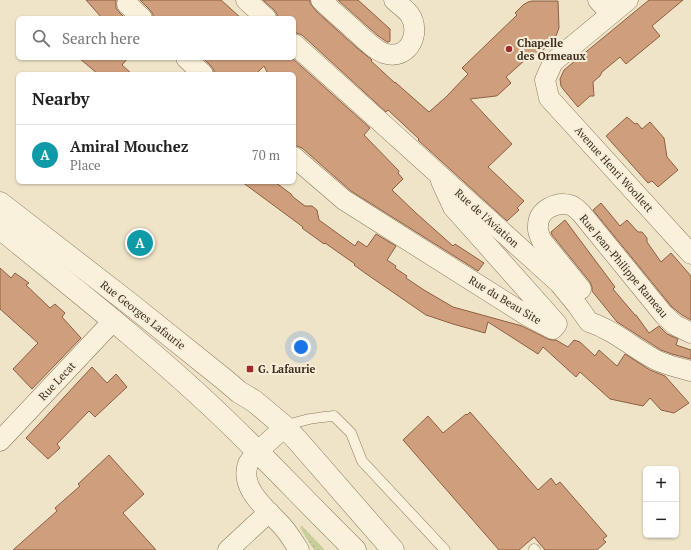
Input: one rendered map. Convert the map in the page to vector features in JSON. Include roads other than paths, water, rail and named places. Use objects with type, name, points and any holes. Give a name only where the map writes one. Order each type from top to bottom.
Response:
[{"type":"street","points":[[246,0],[264,16]]},
{"type":"street","points":[[321,0],[372,46],[386,54],[397,55],[406,51],[411,45],[414,36],[414,29],[410,15],[394,0]]},
{"type":"street","points":[[605,7],[628,0]]},
{"type":"street","points":[[127,4],[140,16]]},
{"type":"street","name":"Avenue Henri Woollett","points":[[605,7],[552,62],[545,80],[549,98],[691,254]]},
{"type":"street","name":"Rue de l'Aviation","points":[[296,46],[559,283],[577,304],[589,322],[618,336],[657,361],[691,371]]},
{"type":"street","points":[[188,60],[201,72]]},
{"type":"street","name":"Rue du Beau Site","points":[[296,159],[344,200],[526,315],[553,329],[557,324],[453,207],[438,174]]},
{"type":"street","name":"Rue Georges Lafaurie","points":[[0,203],[129,303],[239,392],[254,401],[285,427],[394,550]]},
{"type":"street","name":"Rue Jean-Philippe Rameau","points":[[618,336],[542,241],[538,233],[539,218],[545,210],[552,206],[561,204],[572,205],[581,213],[664,315],[675,325],[691,333]]},
{"type":"street","name":"Rue Georges Lafaurie","points":[[0,228],[114,320],[213,408],[354,550]]},
{"type":"street","name":"Rue Lecat","points":[[0,441],[114,320]]},
{"type":"street","points":[[285,427],[248,463],[246,478],[253,494],[285,529],[299,550]]},
{"type":"street","points":[[228,550],[269,512]]},
{"type":"lane","points":[[285,427],[294,422],[309,418],[334,416],[351,433],[362,461],[445,550]]},
{"type":"place","name":"Chapelle des Ormeaux","points":[[509,49]]},
{"type":"place","name":"Amiral Mouchez","points":[[140,243]]},
{"type":"place","name":"G. Lafaurie","points":[[250,369]]}]
